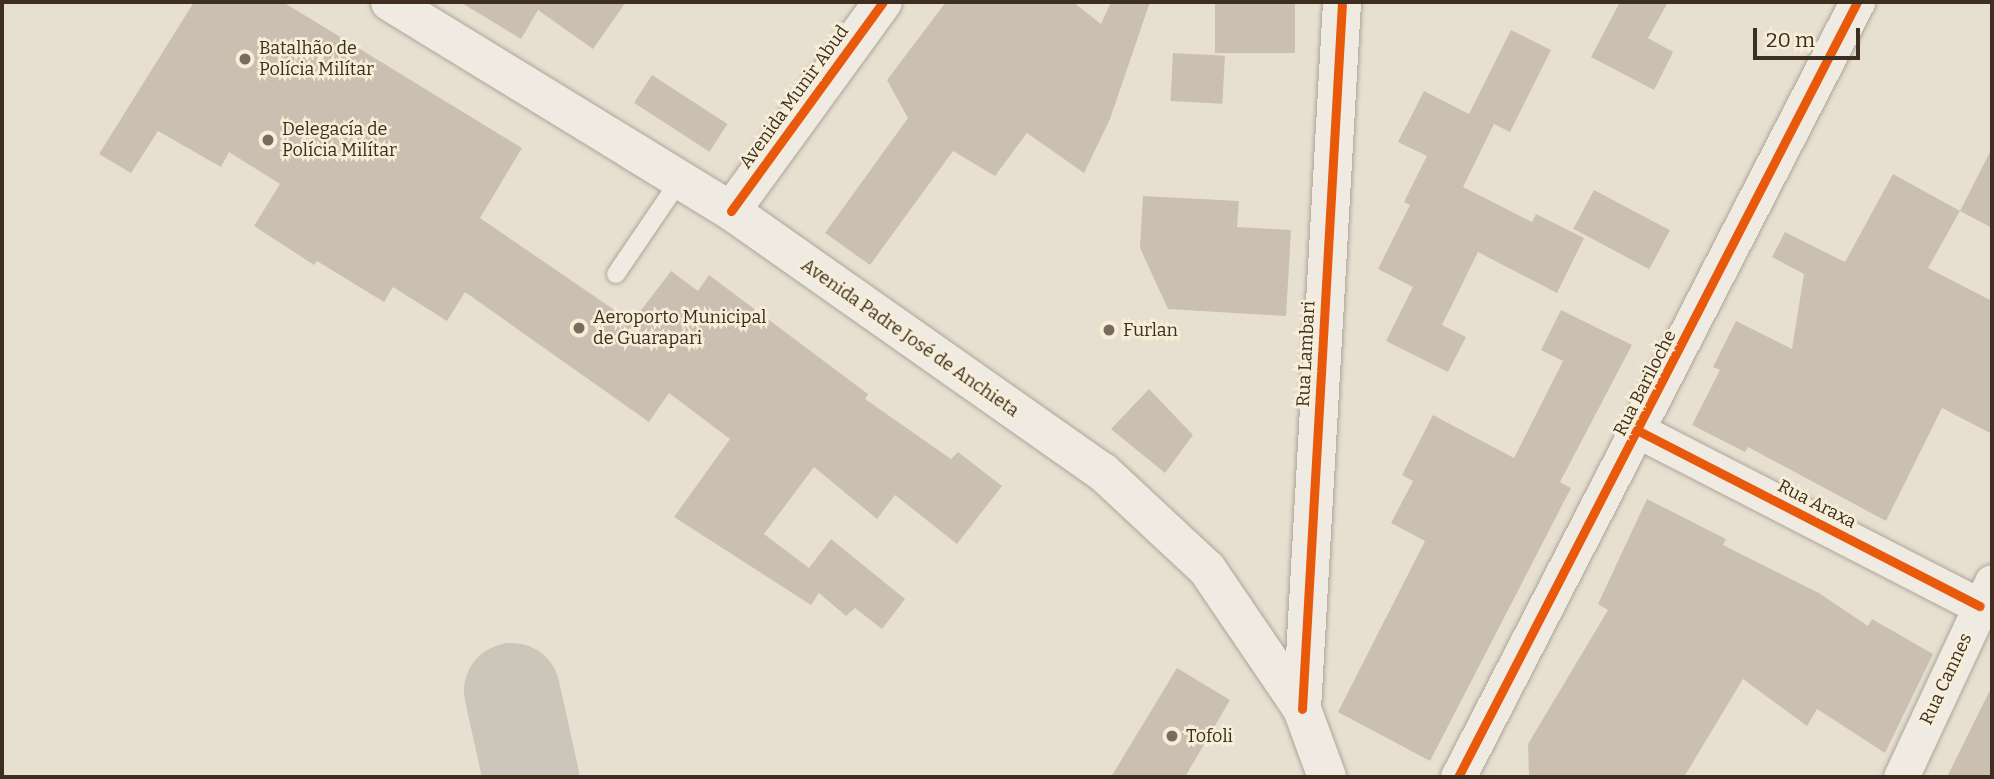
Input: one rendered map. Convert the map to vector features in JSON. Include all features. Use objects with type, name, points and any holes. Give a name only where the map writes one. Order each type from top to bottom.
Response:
[{"type":"main road","name":"Avenida Padre José de Anchieta","points":[[390,2],[731,211],[1103,472],[1207,569],[1302,709],[1327,777]]},
{"type":"main road","name":"Avenida Munir Abud","points":[[731,211],[883,2]]},
{"type":"main road","name":"Rua Lambari","points":[[1302,709],[1342,2]]},
{"type":"street","name":"Rua Bariloche","points":[[1458,777],[1639,431],[1857,2]]},
{"type":"street","name":"Rua Araxa","points":[[1639,431],[1986,594]]},
{"type":"street","name":"Rua Cannes","points":[[1901,777],[1986,594]]},
{"type":"lane","points":[[616,274],[680,180]]},
{"type":"building","points":[[194,2],[283,2],[522,148],[480,218],[632,322],[671,271],[698,291],[709,275],[868,394],[865,399],[951,459],[958,452],[1002,486],[957,544],[895,495],[877,519],[814,467],[764,534],[809,568],[831,539],[905,599],[882,629],[855,608],[846,616],[819,593],[811,605],[674,517],[730,439],[669,393],[649,422],[465,292],[447,321],[393,287],[384,302],[317,261],[314,265],[254,226],[280,184],[229,152],[221,167],[158,131],[131,173],[99,154]]},
{"type":"building","points":[[460,2],[626,2],[593,49],[538,10],[521,39]]},
{"type":"building","points":[[946,2],[1073,2],[1101,24],[1111,2],[1150,2],[1110,119],[1084,173],[1027,133],[995,176],[953,151],[870,265],[825,233],[908,118],[887,80]]},
{"type":"building","points":[[1215,2],[1295,2],[1295,53],[1215,53]]},
{"type":"building","points":[[1620,2],[1668,2],[1648,38],[1673,52],[1654,90],[1591,57]]},
{"type":"building","points":[[1511,30],[1551,50],[1510,132],[1494,124],[1463,187],[1532,222],[1536,214],[1584,238],[1557,293],[1478,252],[1442,325],[1466,337],[1448,372],[1386,341],[1413,287],[1378,269],[1410,205],[1404,202],[1427,156],[1398,142],[1424,91],[1469,114]]},
{"type":"building","points":[[1173,53],[1225,56],[1222,104],[1170,101]]},
{"type":"building","points":[[652,75],[727,124],[710,152],[634,103]]},
{"type":"building","points":[[1992,148],[1992,228],[1960,211]]},
{"type":"building","points":[[1893,174],[1960,211],[1928,268],[1992,301],[1992,434],[1942,408],[1886,521],[1748,447],[1745,452],[1692,425],[1720,370],[1713,367],[1736,321],[1792,349],[1804,274],[1772,257],[1785,232],[1845,262]]},
{"type":"building","points":[[1594,190],[1670,230],[1649,269],[1573,229]]},
{"type":"building","points":[[1143,196],[1239,201],[1237,227],[1291,230],[1286,316],[1168,309],[1140,248]]},
{"type":"building","points":[[1561,310],[1632,345],[1560,482],[1571,488],[1430,761],[1338,712],[1425,541],[1391,523],[1413,481],[1402,475],[1433,415],[1514,458],[1563,361],[1541,350]]},
{"type":"building","points":[[1149,389],[1193,435],[1165,473],[1111,429]]},
{"type":"building","points":[[1647,499],[1726,539],[1723,545],[1819,593],[1868,626],[1872,619],[1933,654],[1885,753],[1817,709],[1807,726],[1743,679],[1684,777],[1529,777],[1528,744],[1608,610],[1598,604]]},
{"type":"building","name":"Tofoli","points":[[1177,668],[1230,700],[1185,777],[1111,777]]},
{"type":"building","points":[[1992,686],[1992,777],[1947,777]]},
{"type":"taxiway","points":[[512,691],[531,777]]},
{"type":"cycle path","points":[[731,211],[883,2]]},
{"type":"cycle path","points":[[1302,709],[1342,2]]},
{"type":"cycle path","points":[[1458,777],[1857,2]]},
{"type":"cycle path","points":[[1639,431],[1980,606]]},
{"type":"place","name":"Batalhão de Polícia Milítar","points":[[245,59]]},
{"type":"place","name":"Delegacía de Polícia Milítar","points":[[268,140]]},
{"type":"place","name":"Aeroporto Municipal de Guarapari","points":[[579,328]]},
{"type":"place","name":"Furlan","points":[[1109,330]]},
{"type":"place","name":"Tofoli","points":[[1172,736]]}]
